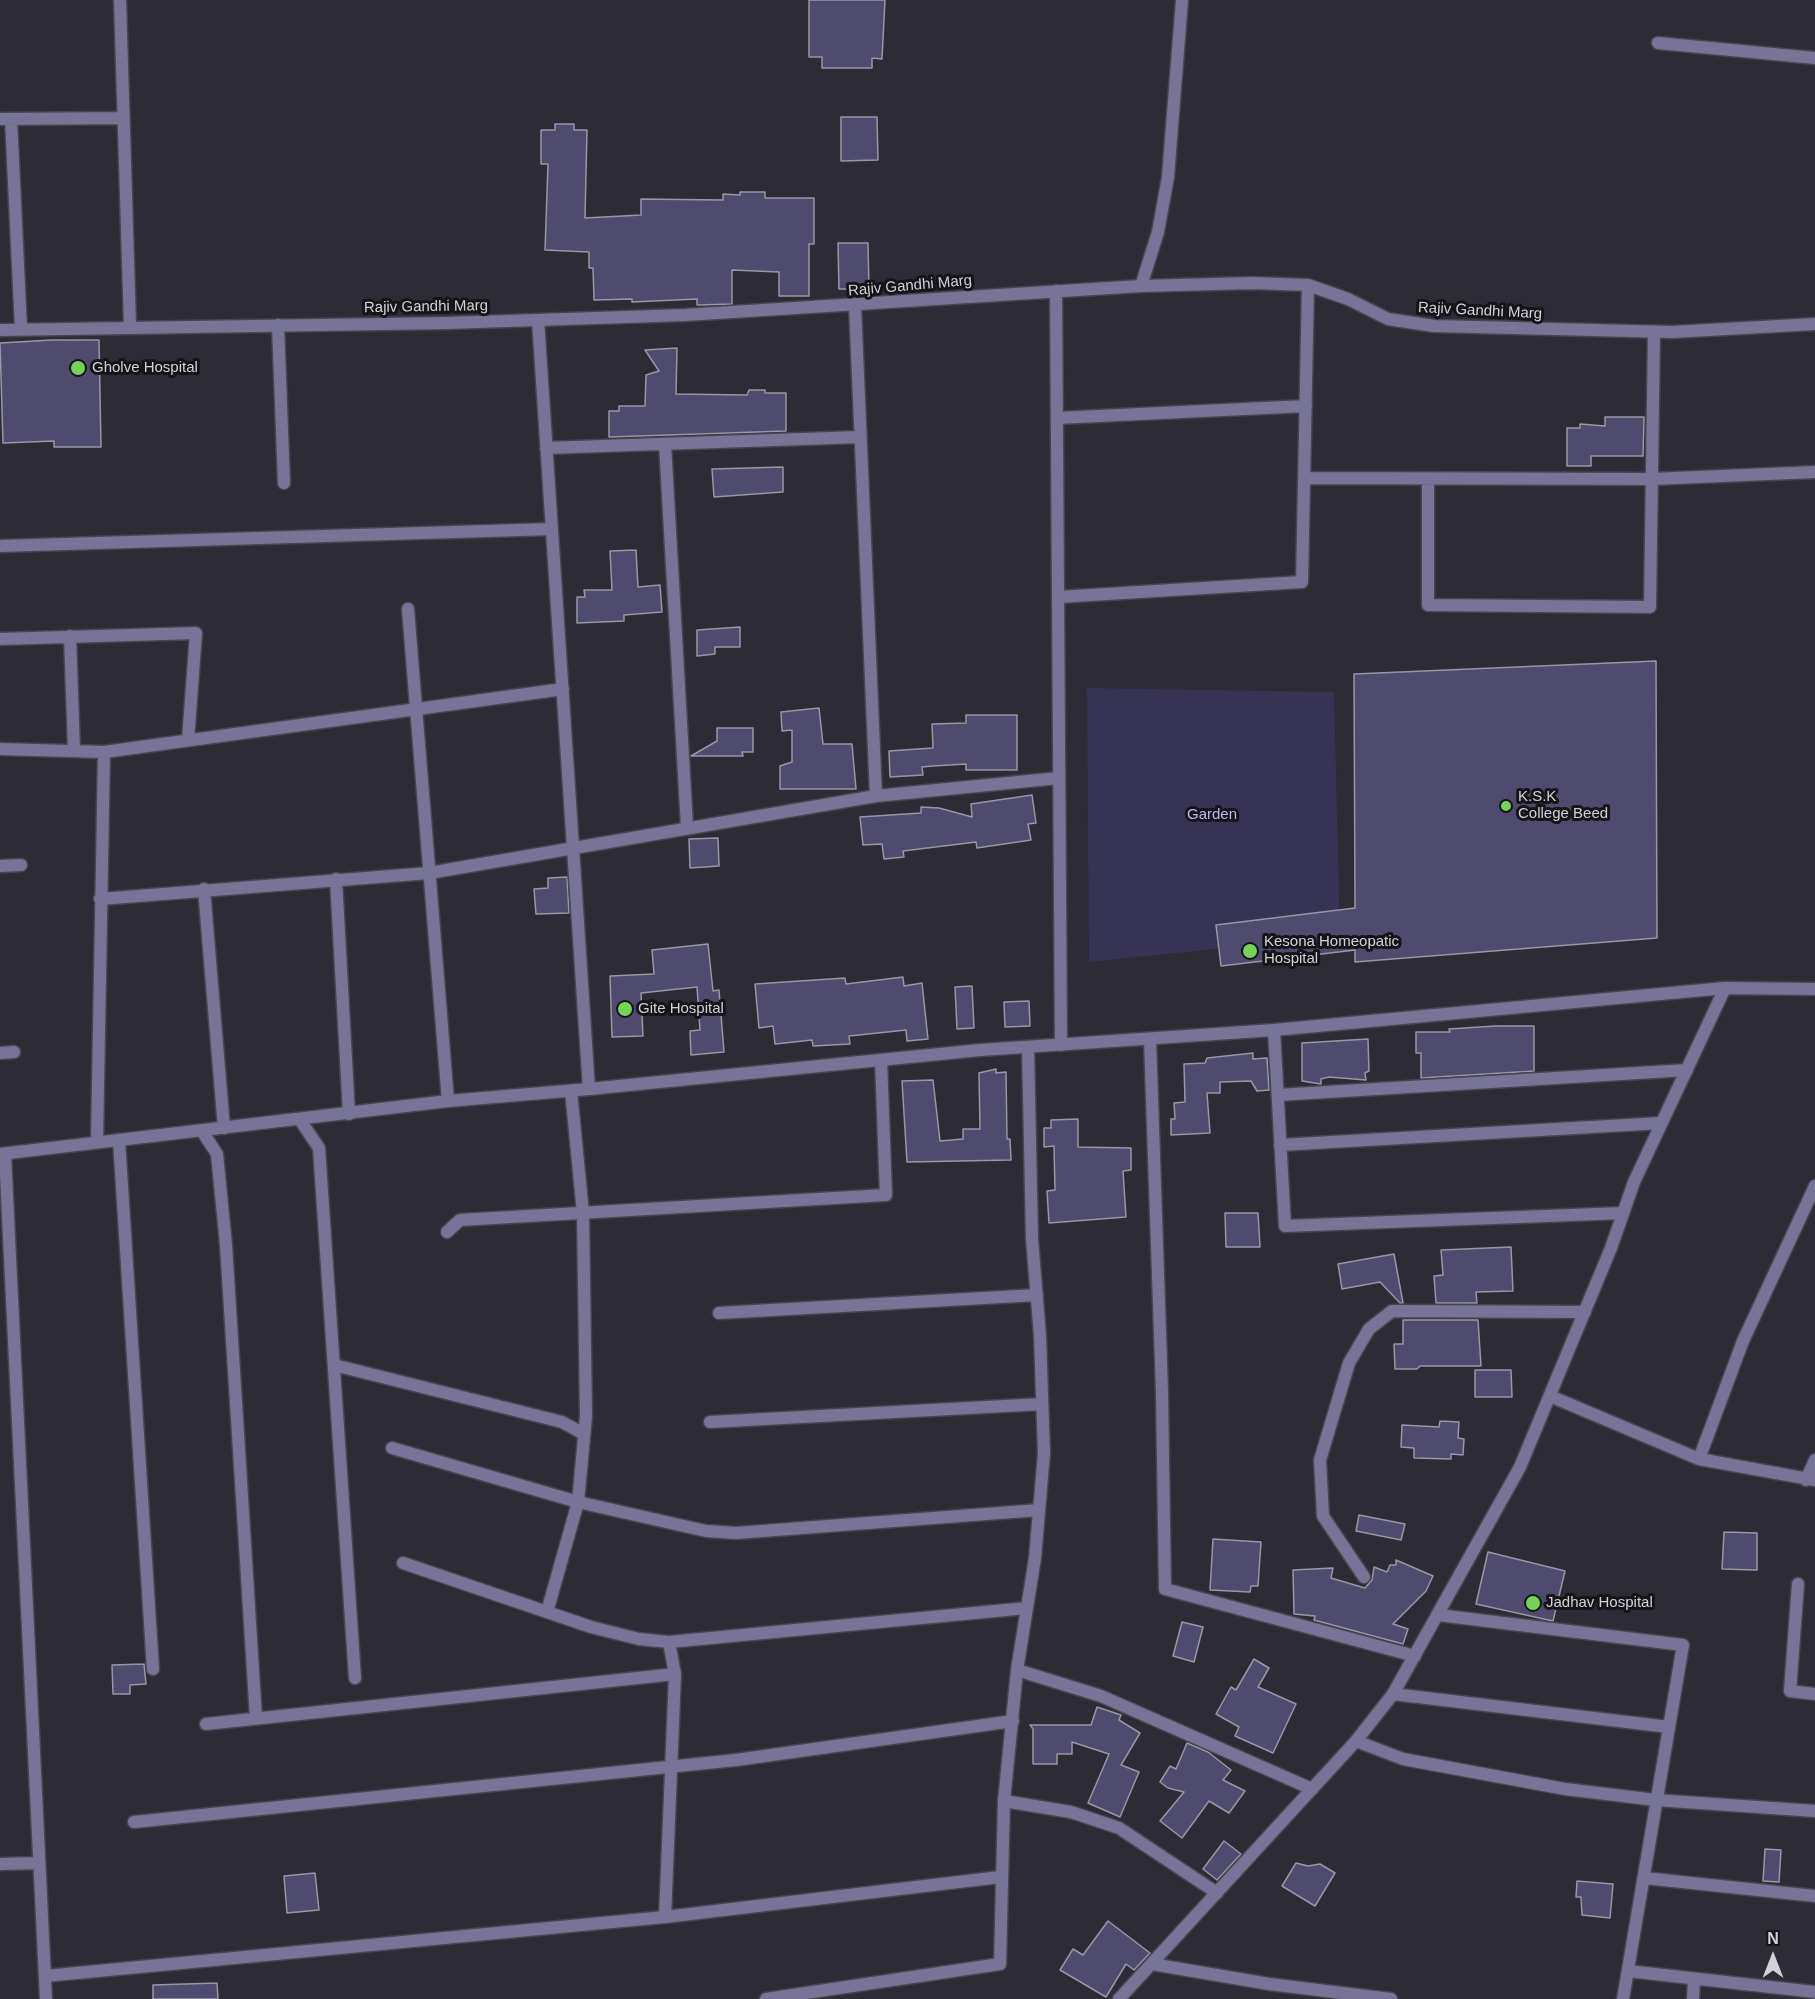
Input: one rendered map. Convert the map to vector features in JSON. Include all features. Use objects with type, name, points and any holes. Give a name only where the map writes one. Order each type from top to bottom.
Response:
[{"type":"street","points":[[120,0],[130,327]]},
{"type":"street","points":[[1141,286],[1158,232],[1168,177],[1182,0]]},
{"type":"street","points":[[1658,43],[1815,58]]},
{"type":"street","points":[[21,329],[6,119],[123,118]]},
{"type":"street","name":"Rajiv Gandhi Marg","points":[[0,330],[538,320],[855,306],[1141,286],[1252,283],[1308,285],[1348,299],[1388,319],[1434,327],[1654,332],[1815,324]]},
{"type":"street","points":[[1058,597],[1302,582],[1308,285]]},
{"type":"street","points":[[1056,291],[1061,1045]]},
{"type":"street","points":[[855,306],[876,796]]},
{"type":"street","points":[[538,320],[589,1089]]},
{"type":"street","points":[[278,324],[284,483]]},
{"type":"street","points":[[1428,480],[1428,605],[1650,607],[1654,332]]},
{"type":"street","points":[[1057,418],[1306,406]]},
{"type":"street","points":[[546,448],[860,437]]},
{"type":"street","points":[[665,444],[687,827]]},
{"type":"street","points":[[1304,478],[1652,479],[1815,472]]},
{"type":"street","points":[[0,546],[552,529]]},
{"type":"street","points":[[408,609],[448,1101]]},
{"type":"street","points":[[0,639],[196,633],[188,740]]},
{"type":"street","points":[[70,636],[74,750]]},
{"type":"street","points":[[0,749],[104,752],[563,689]]},
{"type":"street","points":[[98,1142],[104,752]]},
{"type":"street","points":[[100,899],[429,873],[876,796],[1059,778]]},
{"type":"street","points":[[0,866],[21,865]]},
{"type":"street","points":[[336,879],[349,1114]]},
{"type":"street","points":[[204,889],[224,1128]]},
{"type":"street","points":[[1119,1999],[1356,1741],[1393,1694],[1521,1467],[1585,1312],[1634,1182],[1725,988]]},
{"type":"street","points":[[46,1999],[2,1154],[448,1101],[881,1060],[1274,1030],[1725,988],[1815,989]]},
{"type":"street","points":[[1274,1030],[1285,1226],[1623,1214]]},
{"type":"street","points":[[1150,1039],[1162,1392],[1165,1589],[1415,1656]]},
{"type":"street","points":[[766,1999],[1000,1964],[1000,1876],[1004,1801],[1017,1670],[1027,1608],[1044,1453],[1037,1296],[1032,1239],[1028,1047]]},
{"type":"street","points":[[0,1053],[14,1052]]},
{"type":"street","points":[[447,1232],[460,1220],[886,1195],[881,1060]]},
{"type":"street","points":[[1278,1095],[1687,1070]]},
{"type":"street","points":[[547,1612],[578,1502],[584,1434],[583,1213],[571,1091]]},
{"type":"street","points":[[300,1120],[319,1148],[355,1678]]},
{"type":"street","points":[[1280,1145],[1661,1123]]},
{"type":"street","points":[[202,1131],[217,1154],[226,1245],[256,1718]]},
{"type":"street","points":[[119,1140],[153,1669]]},
{"type":"street","points":[[1699,1459],[1743,1341],[1815,1186]]},
{"type":"street","points":[[719,1313],[1037,1296]]},
{"type":"street","points":[[1364,1577],[1323,1516],[1320,1460],[1349,1363],[1369,1329],[1392,1311],[1585,1312]]},
{"type":"street","points":[[334,1365],[562,1422],[584,1434]]},
{"type":"street","points":[[1550,1396],[1699,1459],[1811,1480],[1815,1460]]},
{"type":"street","points":[[710,1422],[1042,1404]]},
{"type":"street","points":[[392,1448],[578,1502],[706,1531],[736,1533],[1039,1510]]},
{"type":"street","points":[[403,1563],[547,1612],[639,1639],[669,1642],[1027,1608]]},
{"type":"street","points":[[1798,1584],[1790,1691],[1815,1694]]},
{"type":"street","points":[[1438,1615],[1683,1645],[1623,1999]]},
{"type":"street","points":[[665,1917],[675,1674],[669,1642]]},
{"type":"street","points":[[1017,1670],[1101,1696],[1312,1789]]},
{"type":"street","points":[[206,1724],[675,1674]]},
{"type":"street","points":[[1393,1694],[1669,1727]]},
{"type":"street","points":[[134,1822],[736,1760],[1013,1721]]},
{"type":"street","points":[[1356,1741],[1402,1759],[1565,1789],[1656,1800],[1815,1811]]},
{"type":"street","points":[[1004,1801],[1071,1812],[1119,1828],[1217,1893]]},
{"type":"street","points":[[0,1864],[39,1863]]},
{"type":"street","points":[[45,1976],[665,1917],[1000,1876]]},
{"type":"street","points":[[1644,1878],[1815,1896]]},
{"type":"street","points":[[1152,1964],[1269,1984],[1391,1999]]},
{"type":"street","points":[[1628,1971],[1815,1992]]},
{"type":"street","points":[[1693,1999],[1694,1979]]},
{"type":"green space","name":"Garden","points":[[1087,688],[1334,692],[1340,936],[1089,962]]},
{"type":"building","points":[[809,0],[885,0],[882,59],[872,58],[872,68],[822,68],[822,57],[809,57]]},
{"type":"building","points":[[841,117],[877,117],[878,160],[841,161]]},
{"type":"building","points":[[555,124],[574,124],[574,130],[587,130],[585,218],[641,215],[641,199],[723,200],[723,194],[740,195],[740,192],[765,192],[765,198],[814,198],[814,244],[809,244],[809,296],[779,296],[779,272],[732,270],[732,304],[697,305],[697,299],[632,302],[632,299],[594,300],[593,268],[589,268],[589,252],[545,250],[548,164],[541,164],[541,130],[555,130]]},
{"type":"building","points":[[838,243],[868,243],[869,289],[839,289]]},
{"type":"building","points":[[99,340],[101,447],[54,447],[54,441],[3,443],[0,343]]},
{"type":"building","points":[[677,348],[676,394],[747,395],[749,390],[786,393],[786,431],[609,437],[609,411],[619,411],[619,406],[645,406],[646,375],[659,371],[645,350]]},
{"type":"building","points":[[1605,417],[1644,417],[1643,456],[1591,456],[1591,466],[1567,466],[1567,428],[1580,428],[1580,424],[1605,426]]},
{"type":"building","points":[[783,467],[783,492],[714,497],[712,469]]},
{"type":"building","points":[[636,550],[638,587],[660,585],[662,612],[624,615],[624,621],[577,623],[577,597],[585,597],[584,590],[612,590],[610,551]]},
{"type":"building","points":[[740,627],[740,647],[715,647],[715,654],[697,656],[697,630]]},
{"type":"building","name":"K.S.K College Beed","points":[[1656,661],[1657,938],[1355,962],[1355,950],[1221,966],[1216,925],[1355,908],[1354,674]]},
{"type":"building","points":[[819,708],[823,744],[852,744],[856,789],[780,789],[780,766],[792,762],[792,730],[782,731],[781,712]]},
{"type":"building","points":[[966,715],[1017,715],[1017,770],[966,770],[966,764],[922,767],[923,775],[890,777],[889,751],[933,748],[932,724],[966,723]]},
{"type":"building","points":[[717,728],[753,728],[753,752],[742,752],[743,756],[691,756],[717,741]]},
{"type":"building","points":[[1032,795],[1036,823],[1028,824],[1031,840],[977,848],[976,842],[903,851],[904,857],[884,859],[882,844],[863,845],[860,817],[921,813],[921,807],[939,808],[972,817],[971,804]]},
{"type":"building","points":[[718,838],[719,866],[690,868],[689,839]]},
{"type":"building","points":[[567,877],[569,913],[536,914],[534,889],[548,888],[548,878]]},
{"type":"building","points":[[708,944],[713,991],[719,990],[724,1052],[691,1055],[690,1031],[700,1030],[697,987],[641,993],[643,1036],[612,1037],[610,976],[654,974],[652,950]]},
{"type":"building","points":[[903,977],[904,986],[922,983],[928,1039],[907,1041],[906,1030],[849,1036],[850,1044],[813,1046],[812,1040],[775,1044],[773,1026],[759,1028],[755,984],[845,978],[846,984]]},
{"type":"building","points":[[972,986],[974,1028],[957,1029],[955,987]]},
{"type":"building","points":[[1029,1001],[1030,1026],[1005,1027],[1004,1002]]},
{"type":"building","points":[[1534,1026],[1534,1071],[1421,1078],[1421,1053],[1416,1053],[1416,1032],[1450,1032],[1449,1029]]},
{"type":"building","points":[[1368,1039],[1369,1071],[1365,1073],[1366,1080],[1329,1077],[1321,1079],[1321,1084],[1302,1081],[1302,1043]]},
{"type":"building","points":[[1253,1053],[1253,1059],[1267,1058],[1269,1090],[1257,1091],[1251,1081],[1220,1082],[1220,1093],[1207,1093],[1210,1133],[1171,1135],[1171,1119],[1175,1119],[1174,1103],[1185,1102],[1184,1064],[1205,1063],[1207,1058]]},
{"type":"building","points":[[996,1069],[996,1073],[1006,1072],[1007,1139],[1010,1139],[1011,1160],[907,1162],[902,1081],[933,1080],[940,1141],[963,1139],[963,1129],[980,1129],[979,1073]]},
{"type":"building","points":[[1078,1119],[1078,1147],[1131,1148],[1131,1170],[1123,1171],[1126,1217],[1049,1223],[1047,1191],[1055,1190],[1054,1146],[1044,1147],[1044,1128],[1051,1128],[1051,1120]]},
{"type":"building","points":[[1225,1213],[1258,1213],[1260,1247],[1226,1247]]},
{"type":"building","points":[[1511,1247],[1513,1291],[1476,1292],[1477,1303],[1436,1303],[1434,1276],[1443,1275],[1441,1250]]},
{"type":"building","points":[[1394,1254],[1403,1303],[1400,1303],[1380,1282],[1342,1289],[1338,1264]]},
{"type":"building","points":[[1403,1320],[1478,1320],[1481,1366],[1420,1366],[1417,1369],[1395,1369],[1394,1344],[1403,1344]]},
{"type":"building","points":[[1475,1370],[1511,1370],[1512,1397],[1475,1397]]},
{"type":"building","points":[[1440,1421],[1459,1422],[1458,1438],[1464,1439],[1463,1455],[1451,1454],[1451,1459],[1414,1458],[1414,1448],[1401,1447],[1402,1425],[1439,1427]]},
{"type":"building","points":[[1359,1515],[1405,1524],[1401,1540],[1356,1531]]},
{"type":"building","points":[[1724,1532],[1757,1533],[1757,1570],[1722,1569]]},
{"type":"building","points":[[1213,1539],[1261,1542],[1258,1586],[1251,1586],[1250,1592],[1210,1590]]},
{"type":"building","points":[[1488,1552],[1565,1571],[1553,1621],[1476,1604]]},
{"type":"building","points":[[1396,1560],[1433,1576],[1426,1591],[1393,1624],[1408,1629],[1403,1644],[1314,1620],[1315,1616],[1294,1614],[1293,1570],[1333,1568],[1331,1578],[1365,1588],[1372,1580],[1374,1567],[1387,1572],[1390,1565],[1396,1565]]},
{"type":"building","points":[[1182,1622],[1203,1627],[1194,1662],[1173,1656]]},
{"type":"building","points":[[1254,1659],[1269,1668],[1258,1687],[1296,1704],[1273,1753],[1235,1736],[1239,1727],[1216,1714],[1231,1687],[1236,1690]]},
{"type":"building","points":[[144,1664],[146,1684],[130,1685],[130,1694],[113,1694],[112,1665]]},
{"type":"building","points":[[1097,1707],[1121,1715],[1119,1720],[1140,1733],[1121,1765],[1139,1772],[1120,1817],[1088,1803],[1109,1754],[1072,1742],[1072,1754],[1057,1754],[1057,1764],[1033,1764],[1033,1729],[1030,1725],[1091,1725]]},
{"type":"building","points":[[1187,1743],[1208,1752],[1231,1770],[1223,1780],[1245,1791],[1229,1813],[1209,1801],[1182,1838],[1160,1821],[1184,1792],[1168,1788],[1160,1782],[1170,1766],[1176,1769]]},
{"type":"building","points":[[1224,1841],[1241,1854],[1217,1880],[1203,1869]]},
{"type":"building","points":[[1765,1849],[1781,1850],[1779,1882],[1763,1881]]},
{"type":"building","points":[[1296,1863],[1308,1866],[1320,1864],[1335,1873],[1315,1906],[1282,1886]]},
{"type":"building","points":[[315,1873],[319,1910],[287,1913],[284,1876]]},
{"type":"building","points":[[1577,1881],[1613,1884],[1610,1918],[1582,1915],[1581,1897],[1576,1897]]},
{"type":"building","points":[[1108,1921],[1150,1953],[1134,1970],[1126,1964],[1106,1997],[1060,1970],[1073,1949],[1083,1955]]},
{"type":"building","points":[[217,1983],[218,1999],[153,1999],[153,1985]]},
{"type":"place","name":"Gholve Hospital","points":[[78,368]]},
{"type":"place","name":"K.S.K College Beed","points":[[1506,806]]},
{"type":"place","name":"Kesona Homeopatic Hospital","points":[[1250,951]]},
{"type":"place","name":"Gite Hospital","points":[[625,1009]]},
{"type":"place","name":"Jadhav Hospital","points":[[1533,1603]]}]
